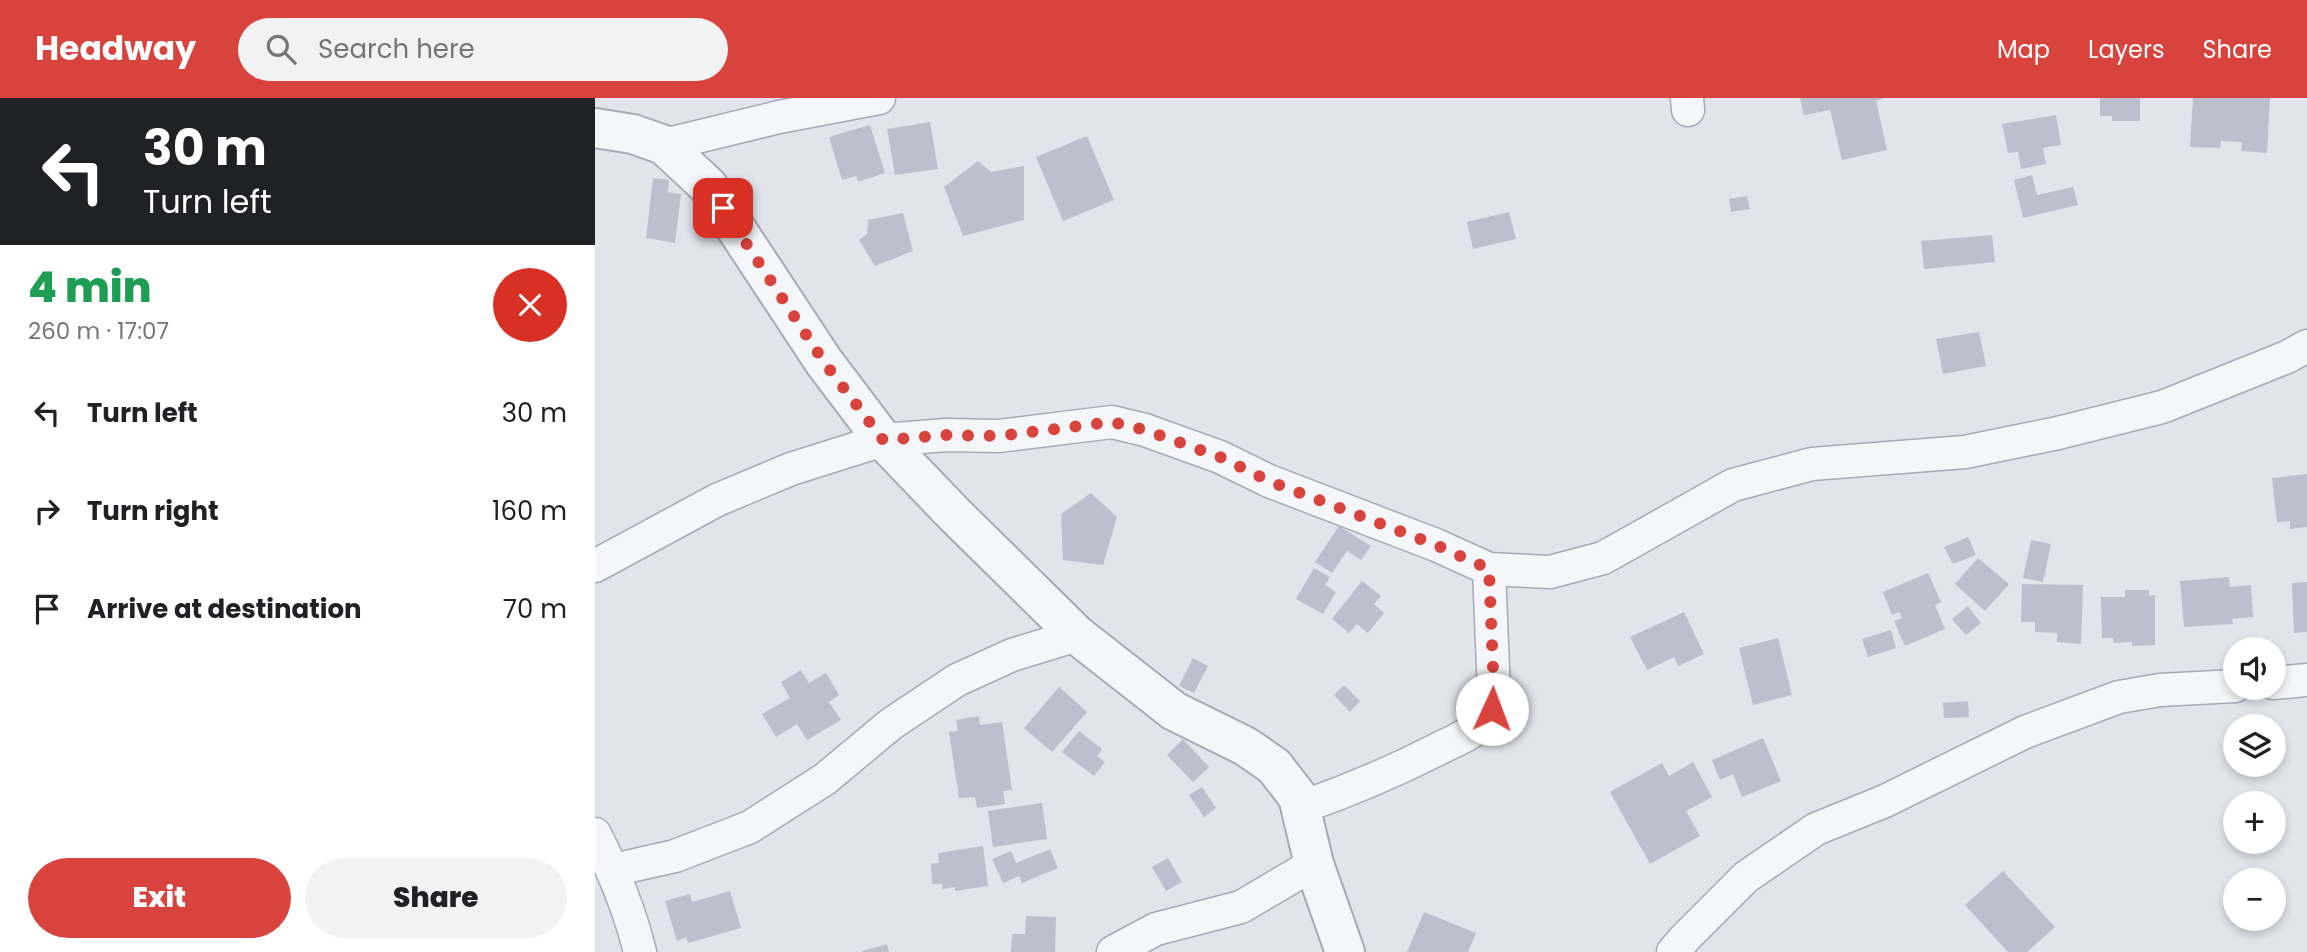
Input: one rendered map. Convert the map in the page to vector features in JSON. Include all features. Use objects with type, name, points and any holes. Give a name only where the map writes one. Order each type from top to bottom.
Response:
[{"type":"street","points":[[664,145],[779,117],[879,98]]},
{"type":"street","points":[[595,128],[633,134],[664,145],[708,186],[824,362],[883,440],[1077,635],[1174,711],[1245,746],[1274,766],[1291,785],[1302,807],[1314,864],[1345,952]]},
{"type":"street","points":[[595,566],[717,500],[791,468],[883,440],[946,435],[999,436],[1112,422],[1145,430],[1220,457],[1269,481],[1436,545],[1489,569],[1550,572],[1602,558],[1733,485],[1812,464],[1965,452],[2058,433],[2162,407],[2287,357],[2307,346]]},
{"type":"street","points":[[1302,807],[1354,789],[1418,760],[1468,734],[1484,721],[1492,709],[1494,693],[1489,569]]},
{"type":"street","points":[[613,870],[675,856],[750,827],[825,779],[891,724],[957,680],[1011,655],[1077,635]]},
{"type":"street","points":[[2286,682],[2307,680]]},
{"type":"street","points":[[1673,952],[1747,877],[1816,829],[1885,801],[2025,733],[2119,697],[2160,690],[2223,687]]},
{"type":"street","points":[[595,834],[613,870],[640,952]]},
{"type":"street","points":[[1113,952],[1156,929],[1241,907],[1314,864]]},
{"type":"building","points":[[1800,98],[1884,98],[1876,101],[1887,150],[1842,160],[1830,110],[1804,115]]},
{"type":"building","points":[[2100,98],[2140,98],[2140,121],[2112,121],[2112,116],[2100,116]]},
{"type":"building","points":[[2193,98],[2270,98],[2267,153],[2241,151],[2242,142],[2221,141],[2220,148],[2190,147]]},
{"type":"building","points":[[2056,115],[2061,145],[2043,148],[2046,164],[2021,169],[2018,152],[2008,153],[2002,124]]},
{"type":"building","points":[[930,122],[938,169],[895,175],[887,129]]},
{"type":"building","points":[[870,125],[885,173],[858,182],[856,176],[842,180],[829,137]]},
{"type":"building","points":[[1087,136],[1114,200],[1063,221],[1036,157]]},
{"type":"building","points":[[978,161],[991,172],[1024,166],[1024,220],[963,236],[944,187]]},
{"type":"building","points":[[2032,175],[2037,195],[2073,187],[2078,205],[2023,218],[2014,180]]},
{"type":"building","points":[[653,178],[669,180],[668,192],[681,194],[675,243],[646,238]]},
{"type":"building","points":[[1747,196],[1750,209],[1731,212],[1729,199]]},
{"type":"building","points":[[1509,212],[1516,239],[1473,249],[1467,222]]},
{"type":"building","points":[[903,213],[913,251],[875,266],[859,240],[867,234],[868,220]]},
{"type":"building","points":[[1992,235],[1995,262],[1924,269],[1921,241]]},
{"type":"building","points":[[1979,332],[1986,366],[1943,374],[1936,339]]},
{"type":"building","points":[[2307,474],[2307,527],[2290,529],[2290,521],[2277,522],[2272,478]]},
{"type":"building","points":[[1091,493],[1117,517],[1103,565],[1063,560],[1061,514]]},
{"type":"building","points":[[1339,526],[1371,546],[1361,560],[1347,551],[1332,573],[1315,562]]},
{"type":"building","points":[[1968,537],[1976,555],[1953,564],[1944,547]]},
{"type":"building","points":[[2031,540],[2051,544],[2043,582],[2023,578]]},
{"type":"building","points":[[1978,558],[2009,584],[1985,611],[1955,584]]},
{"type":"building","points":[[1314,568],[1330,577],[1325,585],[1336,592],[1323,614],[1296,599]]},
{"type":"building","points":[[1928,573],[1941,602],[1935,605],[1945,629],[1905,646],[1894,621],[1902,618],[1899,612],[1892,615],[1883,592]]},
{"type":"building","points":[[2229,577],[2230,587],[2251,585],[2253,617],[2232,619],[2233,624],[2184,627],[2180,581]]},
{"type":"building","points":[[1362,581],[1381,596],[1374,604],[1384,613],[1368,633],[1357,624],[1349,633],[1332,619]]},
{"type":"building","points":[[2307,582],[2307,632],[2294,633],[2292,583]]},
{"type":"building","points":[[2022,584],[2083,585],[2081,644],[2057,642],[2057,633],[2035,632],[2035,622],[2021,622]]},
{"type":"building","points":[[2125,590],[2149,590],[2149,596],[2155,595],[2155,645],[2132,646],[2132,642],[2114,643],[2113,638],[2102,638],[2101,597],[2125,597]]},
{"type":"building","points":[[1968,606],[1981,623],[1966,635],[1952,619]]},
{"type":"building","points":[[1684,612],[1704,654],[1678,666],[1674,657],[1647,670],[1630,637]]},
{"type":"building","points":[[1891,630],[1896,648],[1868,657],[1862,639]]},
{"type":"building","points":[[1778,638],[1792,695],[1753,705],[1739,648]]},
{"type":"building","points":[[1193,658],[1208,666],[1194,693],[1179,686]]},
{"type":"building","points":[[801,670],[809,683],[826,673],[839,695],[829,702],[841,720],[807,740],[797,724],[776,737],[762,714],[790,698],[781,682]]},
{"type":"building","points":[[1344,685],[1360,701],[1350,712],[1334,695]]},
{"type":"building","points":[[1059,687],[1087,712],[1052,752],[1024,728]]},
{"type":"building","points":[[1968,701],[1969,717],[1944,718],[1943,703]]},
{"type":"building","points":[[979,716],[980,725],[1002,722],[1012,790],[1003,791],[1005,804],[977,808],[975,797],[959,798],[949,732],[958,731],[956,720]]},
{"type":"building","points":[[1079,731],[1102,749],[1097,756],[1105,762],[1094,776],[1062,752]]},
{"type":"building","points":[[1763,738],[1781,781],[1742,797],[1733,774],[1720,780],[1712,760]]},
{"type":"building","points":[[1183,739],[1209,767],[1193,782],[1167,755]]},
{"type":"building","points":[[1693,762],[1712,797],[1686,811],[1700,836],[1650,864],[1610,792],[1662,763],[1669,776]]},
{"type":"building","points":[[1202,787],[1216,808],[1204,817],[1189,795]]},
{"type":"building","points":[[1042,803],[1047,839],[993,847],[988,811]]},
{"type":"building","points":[[983,846],[988,886],[955,891],[955,887],[943,889],[942,884],[932,884],[931,864],[939,863],[938,853]]},
{"type":"building","points":[[1050,849],[1058,868],[1022,883],[1019,876],[1003,883],[992,859],[1011,851],[1016,863]]},
{"type":"building","points":[[1168,858],[1182,882],[1166,891],[1152,867]]},
{"type":"building","points":[[2003,871],[2055,927],[2027,952],[2008,952],[1965,905]]},
{"type":"building","points":[[730,891],[741,928],[688,943],[686,937],[677,941],[665,901],[690,894],[692,902]]},
{"type":"building","points":[[1424,912],[1476,933],[1468,952],[1407,952]]},
{"type":"building","points":[[1026,916],[1056,917],[1055,952],[1011,952],[1012,934],[1025,934]]},
{"type":"building","points":[[887,944],[889,952],[862,952],[862,951]]},
{"type":"route","points":[[723,208],[824,362],[883,440],[946,435],[999,436],[1112,422],[1145,430],[1220,457],[1269,481],[1436,545],[1489,569],[1493,637],[1492,709]]}]
